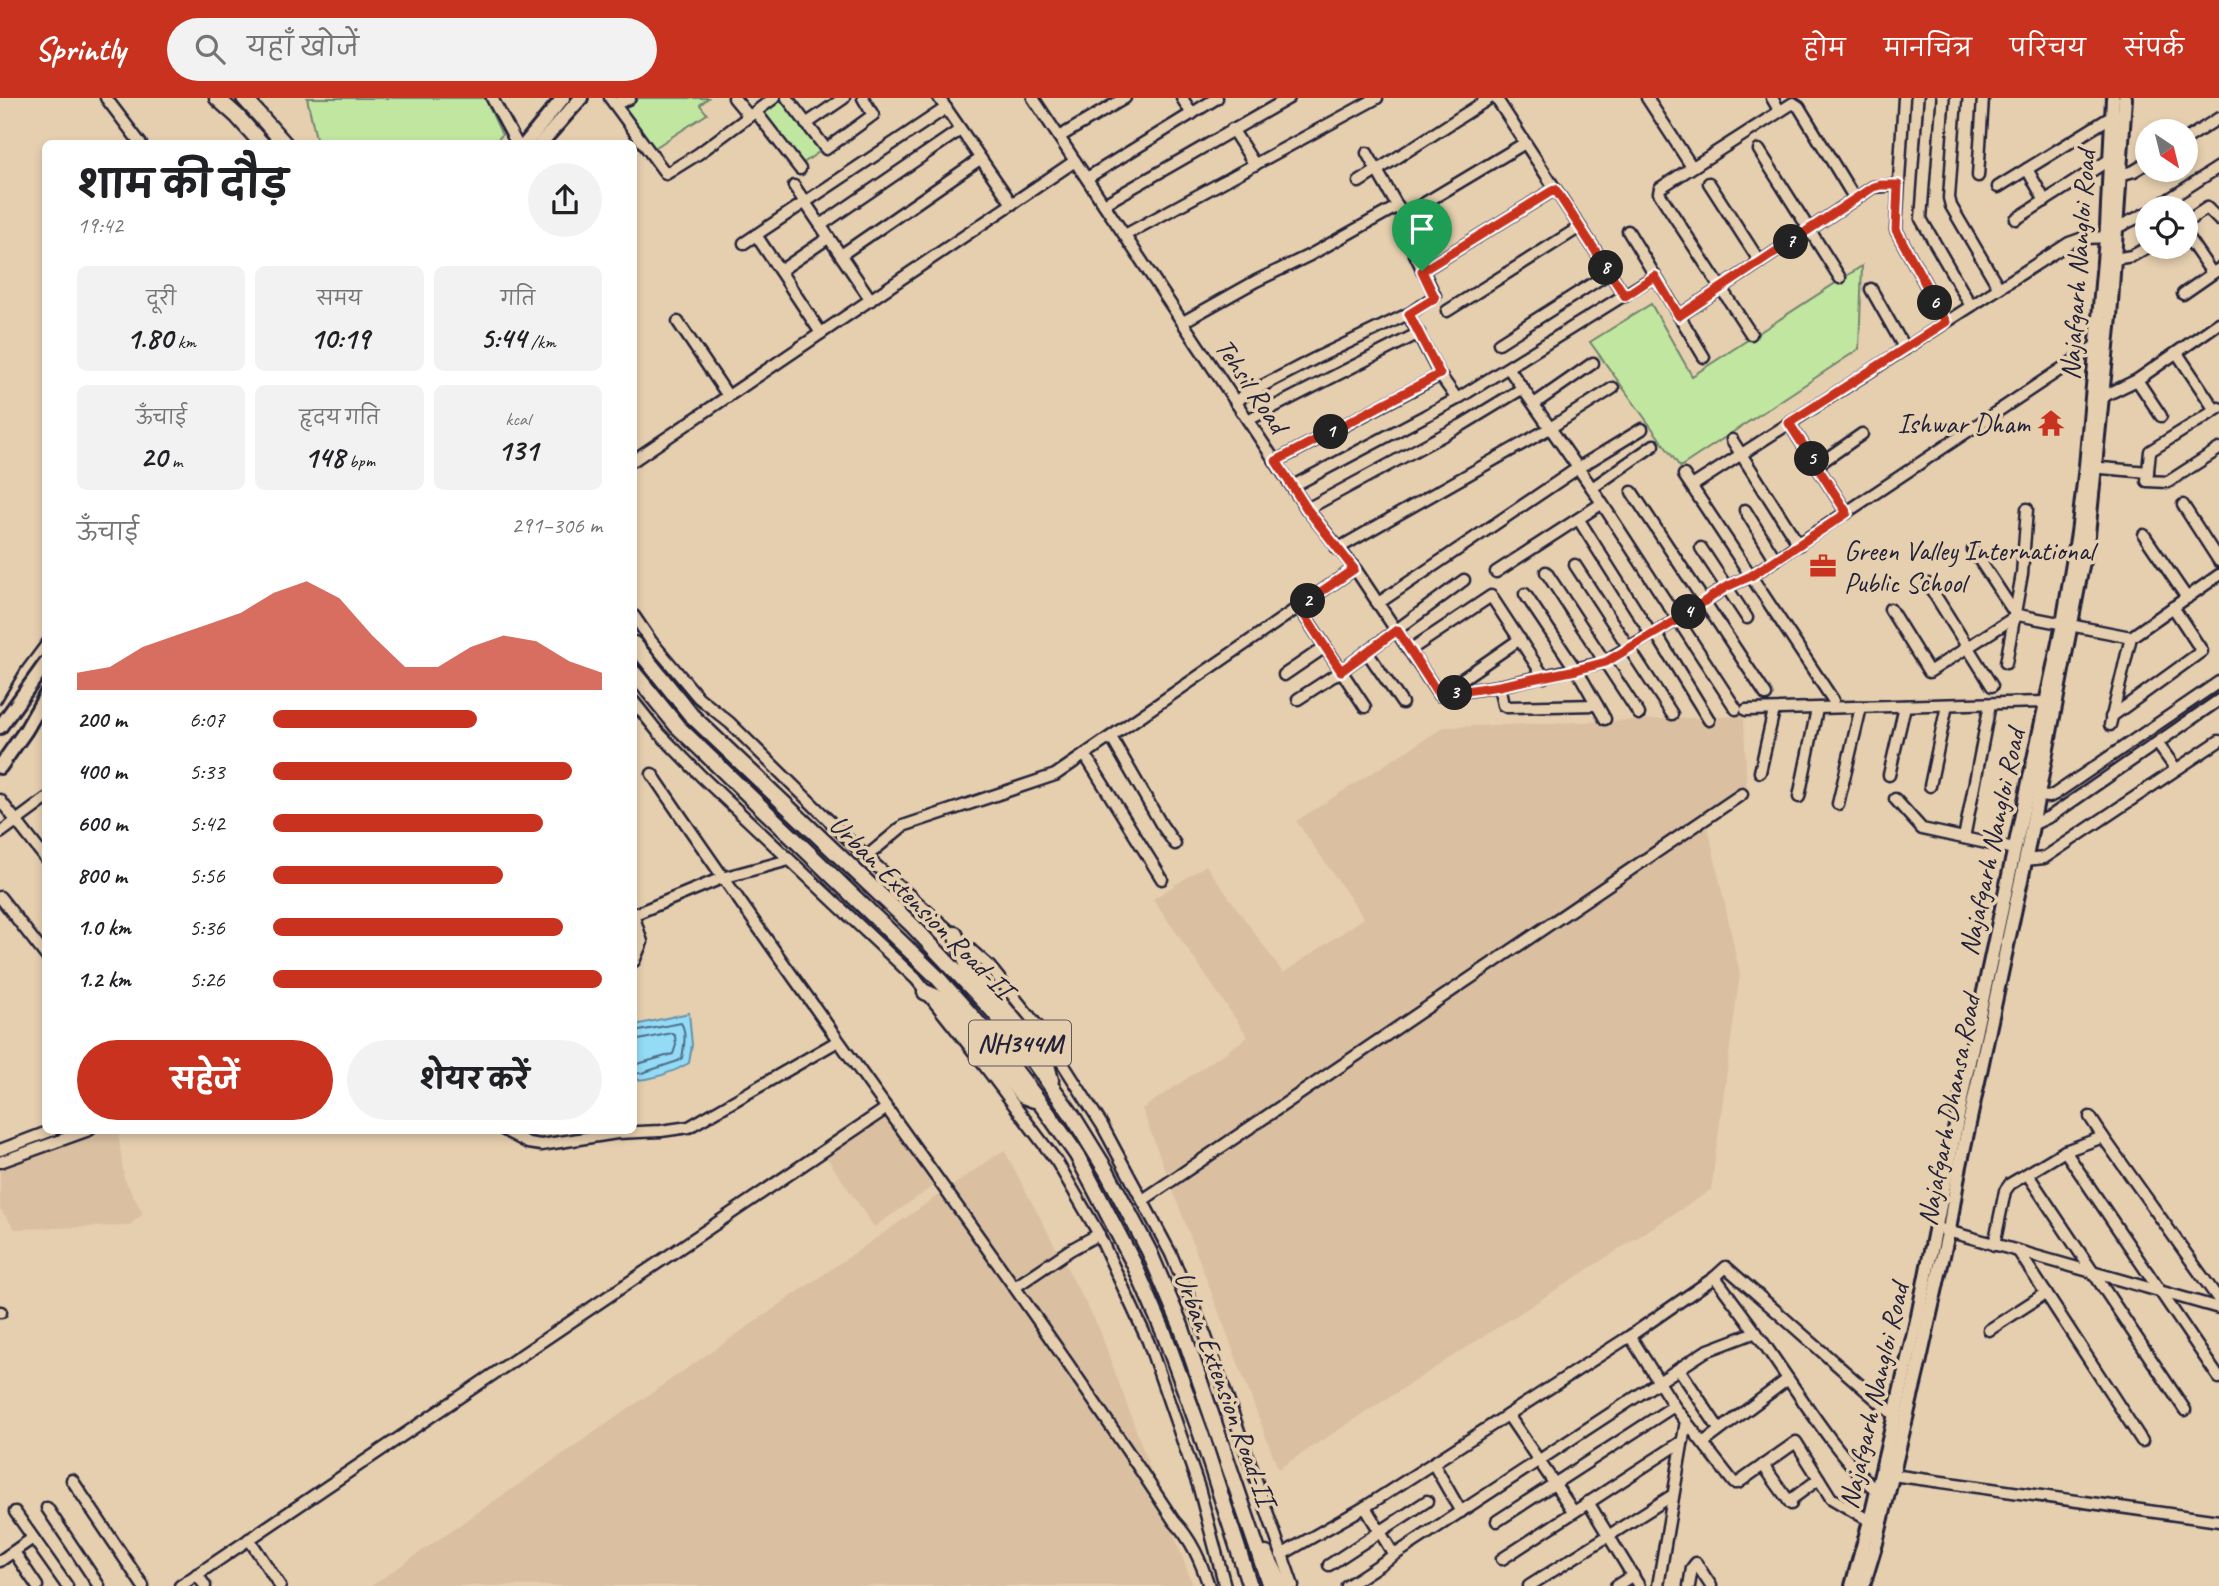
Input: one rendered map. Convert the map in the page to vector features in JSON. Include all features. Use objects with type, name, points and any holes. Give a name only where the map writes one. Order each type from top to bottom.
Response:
[{"type":"highway","points":[[217,98],[258,140]]},
{"type":"highway","points":[[244,98],[281,140]]},
{"type":"highway","name":"Urban Extension Road-II","points":[[637,649],[691,715],[912,925],[993,1011],[1054,1090],[1106,1171],[1149,1251],[1181,1326],[1270,1586]]},
{"type":"highway","name":"Urban Extension Road-II","points":[[637,677],[677,726],[919,958],[986,1032],[1077,1155],[1134,1264],[1178,1371],[1250,1586]]},
{"type":"highway","points":[[955,934],[967,964],[1045,1057],[1054,1090]]},
{"type":"highway","points":[[925,992],[939,998],[1023,1096],[1039,1101]]},
{"type":"highway","points":[[1256,1542],[1264,1549],[1282,1586]]},
{"type":"highway","points":[[1236,1544],[1241,1586]]},
{"type":"main road","points":[[528,140],[563,98]]},
{"type":"main road","points":[[544,140],[581,98]]},
{"type":"main road","name":"Najafgarh Nangloi Road","points":[[1852,1586],[1870,1521],[1882,1493],[1894,1415],[1918,1343],[1942,1230],[1965,1080],[2014,849],[2030,815],[2046,702],[2068,624],[2078,533],[2091,467],[2097,400],[2097,345],[2113,234],[2109,160],[2113,98]]},
{"type":"main road","points":[[2097,400],[2114,258],[2113,234],[2120,175],[2124,98]]},
{"type":"main road","name":"Najafgarh Dhansa Road","points":[[1942,1230],[1958,1175],[2025,860],[2030,815],[2038,796],[2068,624]]},
{"type":"main road","points":[[0,727],[42,669]]},
{"type":"main road","points":[[0,768],[42,702]]},
{"type":"main road","points":[[1887,1474],[1918,1343]]},
{"type":"main road","points":[[1863,1586],[1876,1543],[1882,1493]]},
{"type":"street","points":[[107,98],[138,140]]},
{"type":"street","points":[[492,98],[515,140]]},
{"type":"street","points":[[630,98],[613,101],[666,174],[774,98]]},
{"type":"street","points":[[734,98],[752,114],[800,169]]},
{"type":"street","points":[[806,124],[844,98]]},
{"type":"street","points":[[792,100],[806,124],[827,149],[873,115],[863,98]]},
{"type":"street","points":[[939,98],[1012,204]]},
{"type":"street","name":"Tehsil Road","points":[[1033,98],[1307,509],[1354,569],[1439,695]]},
{"type":"street","points":[[1182,98],[1192,114]]},
{"type":"street","points":[[1087,178],[1217,98]]},
{"type":"street","points":[[1104,204],[1289,98]]},
{"type":"street","points":[[1125,235],[1255,166],[1363,101],[1377,98]]},
{"type":"street","points":[[1359,182],[1490,98]]},
{"type":"street","points":[[1496,98],[1625,296]]},
{"type":"street","points":[[1647,98],[1692,167]]},
{"type":"street","points":[[1772,98],[1779,110]]},
{"type":"street","points":[[1904,98],[1896,230],[1946,322]]},
{"type":"street","points":[[1930,98],[1921,219],[1970,306]]},
{"type":"street","points":[[1956,98],[1949,198],[1951,206],[1999,288]]},
{"type":"street","points":[[1978,176],[1983,98]]},
{"type":"street","points":[[1059,137],[1120,99]]},
{"type":"street","points":[[1751,334],[1658,191],[1660,188],[1779,110],[1790,104],[1797,104],[1855,199]]},
{"type":"street","points":[[744,243],[946,108]]},
{"type":"street","points":[[1998,187],[2111,117]]},
{"type":"street","points":[[2198,131],[2219,118]]},
{"type":"street","points":[[1232,130],[1255,166]]},
{"type":"street","points":[[821,225],[960,131]]},
{"type":"street","points":[[1183,322],[1256,281],[1400,211],[1525,143]]},
{"type":"street","points":[[1759,150],[1840,278]]},
{"type":"street","points":[[1236,402],[1314,359],[1409,314],[1435,298],[1402,227],[1400,211],[1367,153]]},
{"type":"street","points":[[841,255],[980,159]]},
{"type":"street","points":[[2016,219],[2109,160]]},
{"type":"street","points":[[637,458],[1075,161]]},
{"type":"street","points":[[2174,196],[2219,167]]},
{"type":"street","points":[[2027,169],[2045,201]]},
{"type":"street","points":[[2120,175],[2135,170]]},
{"type":"street","points":[[1709,183],[1760,262]]},
{"type":"street","points":[[1679,316],[1877,185],[1898,185]]},
{"type":"street","points":[[794,186],[871,300]]},
{"type":"street","points":[[1422,271],[1555,189]]},
{"type":"street","points":[[2198,214],[2207,208],[2219,219]]},
{"type":"street","points":[[1692,486],[2069,243],[2082,238],[2113,234],[2135,220]]},
{"type":"street","points":[[1447,311],[1580,227]]},
{"type":"street","points":[[1628,231],[1704,357]]},
{"type":"street","points":[[755,235],[821,333]]},
{"type":"street","points":[[780,271],[828,237]]},
{"type":"street","points":[[2183,294],[2216,271],[2198,249]]},
{"type":"street","points":[[2114,258],[2135,254]]},
{"type":"street","points":[[1499,343],[1609,273]]},
{"type":"street","points":[[1293,486],[1509,369],[1655,276]]},
{"type":"street","points":[[1871,289],[1905,349]]},
{"type":"street","points":[[1409,314],[1440,374],[1457,399]]},
{"type":"street","points":[[678,322],[728,396]]},
{"type":"street","points":[[2097,400],[2137,380],[2219,323]]},
{"type":"street","points":[[1248,420],[1419,333]]},
{"type":"street","points":[[1439,695],[1499,686],[1606,662],[1726,587],[1751,576],[1776,560],[2097,345]]},
{"type":"street","points":[[2177,353],[2217,409],[2150,452],[2148,482],[2168,482],[2219,449]]},
{"type":"street","points":[[1534,404],[1593,363]]},
{"type":"street","points":[[1509,369],[1592,488],[1677,620],[1741,709],[2046,702]]},
{"type":"street","points":[[1276,461],[1440,374]]},
{"type":"street","points":[[2137,380],[2161,416]]},
{"type":"street","points":[[1307,509],[1462,425],[1522,388]]},
{"type":"street","points":[[1337,549],[1550,428],[1614,388]]},
{"type":"street","points":[[1789,423],[1847,513]]},
{"type":"street","points":[[1377,604],[1578,468],[1642,429]]},
{"type":"street","points":[[1816,466],[1862,434]]},
{"type":"street","points":[[1732,440],[1799,545]]},
{"type":"street","points":[[1592,488],[1654,445]]},
{"type":"street","points":[[2091,467],[2148,472]]},
{"type":"street","points":[[1684,475],[1833,700]]},
{"type":"street","points":[[1632,492],[1766,695]]},
{"type":"street","points":[[1496,572],[1601,504]]},
{"type":"street","points":[[2183,505],[2219,561]]},
{"type":"street","points":[[2006,663],[2022,574],[2027,509]]},
{"type":"street","points":[[1745,510],[1776,560]]},
{"type":"street","points":[[1579,520],[1709,720]]},
{"type":"street","points":[[2144,535],[2187,598]]},
{"type":"street","points":[[1701,548],[1747,618]]},
{"type":"street","points":[[1973,550],[2016,615]]},
{"type":"street","points":[[1575,565],[1672,714]]},
{"type":"street","points":[[866,857],[903,826],[1043,781],[1085,755],[1354,569]]},
{"type":"street","points":[[1546,572],[1639,714]]},
{"type":"street","points":[[2173,607],[2202,651],[2110,721],[2131,637],[2173,607],[2187,598],[2219,575]]},
{"type":"street","points":[[1298,699],[1341,671],[1464,580]]},
{"type":"street","points":[[1928,584],[1992,686]]},
{"type":"street","points":[[1525,594],[1605,719]]},
{"type":"street","points":[[1410,650],[1491,596],[1544,677]]},
{"type":"street","points":[[1299,607],[1365,707]]},
{"type":"street","points":[[1890,609],[1927,671],[1931,671],[2016,615],[2131,637]]},
{"type":"street","points":[[637,620],[651,641],[698,697],[730,723],[866,857],[989,966],[1044,1034],[1102,1125],[1171,1254],[1205,1334],[1293,1586]]},
{"type":"street","points":[[1439,695],[1520,639]]},
{"type":"street","points":[[1284,676],[1325,647]]},
{"type":"street","points":[[1367,652],[1402,702]]},
{"type":"street","points":[[2038,796],[2049,797],[2055,794],[2219,682]]},
{"type":"street","points":[[1499,686],[1503,705],[1507,707],[1597,705]]},
{"type":"street","points":[[2030,815],[2056,812],[2219,700]]},
{"type":"street","points":[[1964,838],[1990,704]]},
{"type":"street","points":[[1930,786],[1947,705]]},
{"type":"street","points":[[637,706],[658,732],[701,776],[916,979],[1057,1162],[1099,1234],[1148,1341],[1199,1488],[1226,1586]]},
{"type":"street","points":[[1889,775],[1905,706]]},
{"type":"street","points":[[1838,804],[1861,708]]},
{"type":"street","points":[[1799,797],[1817,709]]},
{"type":"street","points":[[1760,772],[1774,710]]},
{"type":"street","points":[[1111,737],[1175,844]]},
{"type":"street","points":[[2025,860],[2044,858],[2219,741]]},
{"type":"street","points":[[2157,743],[2176,769]]},
{"type":"street","points":[[1085,755],[1162,879]]},
{"type":"street","points":[[652,774],[722,878],[1015,1287],[1174,1521],[1185,1532],[1201,1562],[1209,1586]]},
{"type":"street","points":[[1143,1200],[1742,794]]},
{"type":"street","points":[[1895,799],[1922,829],[2014,849]]},
{"type":"street","points":[[0,800],[42,854]]},
{"type":"street","points":[[0,833],[42,802]]},
{"type":"street","points":[[637,913],[722,878],[789,860]]},
{"type":"street","points":[[0,897],[42,951]]},
{"type":"street","points":[[637,1131],[690,1127],[838,1041]]},
{"type":"street","points":[[180,1586],[887,1108]]},
{"type":"street","points":[[2090,1117],[2219,1300]]},
{"type":"street","points":[[0,1150],[42,1134]]},
{"type":"street","points":[[0,1163],[78,1134]]},
{"type":"street","points":[[511,1134],[528,1143],[541,1145],[584,1135]]},
{"type":"street","points":[[1994,1245],[2006,1188],[2065,1151],[2103,1136]]},
{"type":"street","points":[[2065,1151],[2219,1378]]},
{"type":"street","points":[[2028,1175],[2185,1410]]},
{"type":"street","points":[[1942,1230],[2219,1308]]},
{"type":"street","points":[[1015,1287],[1099,1234]]},
{"type":"street","points":[[2019,1252],[2142,1441]]},
{"type":"street","points":[[1281,1555],[1365,1507],[1508,1415],[1630,1336],[1726,1267],[1894,1415]]},
{"type":"street","points":[[1715,1277],[1854,1470],[1882,1493]]},
{"type":"street","points":[[1989,1330],[2046,1293]]},
{"type":"street","points":[[1347,1586],[1706,1351],[1756,1332]]},
{"type":"street","points":[[1630,1336],[1674,1406],[1734,1483],[1738,1483],[1796,1442],[1831,1498],[1870,1521]]},
{"type":"street","points":[[1679,1369],[1719,1429]]},
{"type":"street","points":[[1703,1443],[1788,1378]]},
{"type":"street","points":[[1497,1521],[1674,1406]]},
{"type":"street","points":[[1508,1415],[1573,1511]]},
{"type":"street","points":[[1658,1586],[1686,1421]]},
{"type":"street","points":[[1502,1559],[1683,1440]]},
{"type":"street","points":[[1433,1463],[1461,1511]]},
{"type":"street","points":[[1763,1465],[1790,1503],[1819,1479]]},
{"type":"street","points":[[1887,1474],[2219,1521]]},
{"type":"street","points":[[72,1480],[143,1586]]},
{"type":"street","points":[[1529,1586],[1673,1495]]},
{"type":"street","points":[[1328,1565],[1427,1502]]},
{"type":"street","points":[[1588,1502],[1639,1586]]},
{"type":"street","points":[[1365,1507],[1394,1555]]},
{"type":"street","points":[[47,1508],[99,1586]]},
{"type":"street","points":[[15,1512],[67,1586]]},
{"type":"street","points":[[0,1561],[33,1538]]},
{"type":"street","points":[[249,1539],[280,1586]]},
{"type":"street","points":[[13,1552],[37,1586]]},
{"type":"street","points":[[1689,1586],[1692,1568],[1696,1563],[1711,1586]]},
{"type":"street","points":[[197,1574],[205,1586]]},
{"type":"street","points":[[1616,1586],[1633,1575]]},
{"type":"shaded area","points":[[1744,716],[1747,797],[1707,822],[1740,974],[1711,1190],[1278,1469],[1142,1109],[1248,1037],[1153,899],[1206,865],[1283,973],[1364,918],[1296,821],[1444,727]]},
{"type":"shaded area","points":[[885,1114],[935,1185],[874,1227],[825,1155]]},
{"type":"shaded area","points":[[94,1134],[118,1134],[124,1178],[143,1214],[128,1226],[15,1229],[0,1209],[0,1168]]},
{"type":"shaded area","points":[[1004,1150],[1099,1328],[1193,1586],[371,1586]]},
{"type":"green space","points":[[307,98],[485,98],[502,135],[498,140],[316,140]]},
{"type":"green space","points":[[639,98],[708,98],[700,105],[707,114],[653,149],[625,108]]},
{"type":"green space","points":[[785,98],[823,149],[802,164],[761,113]]},
{"type":"green space","points":[[1862,266],[1859,349],[1680,467],[1590,342],[1651,304],[1692,376]]},
{"type":"water","points":[[689,1013],[692,1045],[689,1063],[663,1075],[637,1080],[637,1025]]},
{"type":"railway","points":[[0,704],[42,640]]},
{"type":"place","name":"Ishwar Dham","points":[[2051,423]]},
{"type":"place","name":"Green Valley International Public School","points":[[1823,566]]},
{"type":"route","points":[[1898,185],[1896,230],[1946,322],[1789,423],[1847,513],[1751,576],[1726,587],[1606,662],[1499,686],[1439,695],[1397,630],[1341,671],[1299,607],[1354,569],[1307,509],[1276,461],[1440,374],[1409,314],[1435,298],[1422,271],[1555,189],[1625,296],[1655,276],[1679,316],[1873,187],[1898,185]]}]
